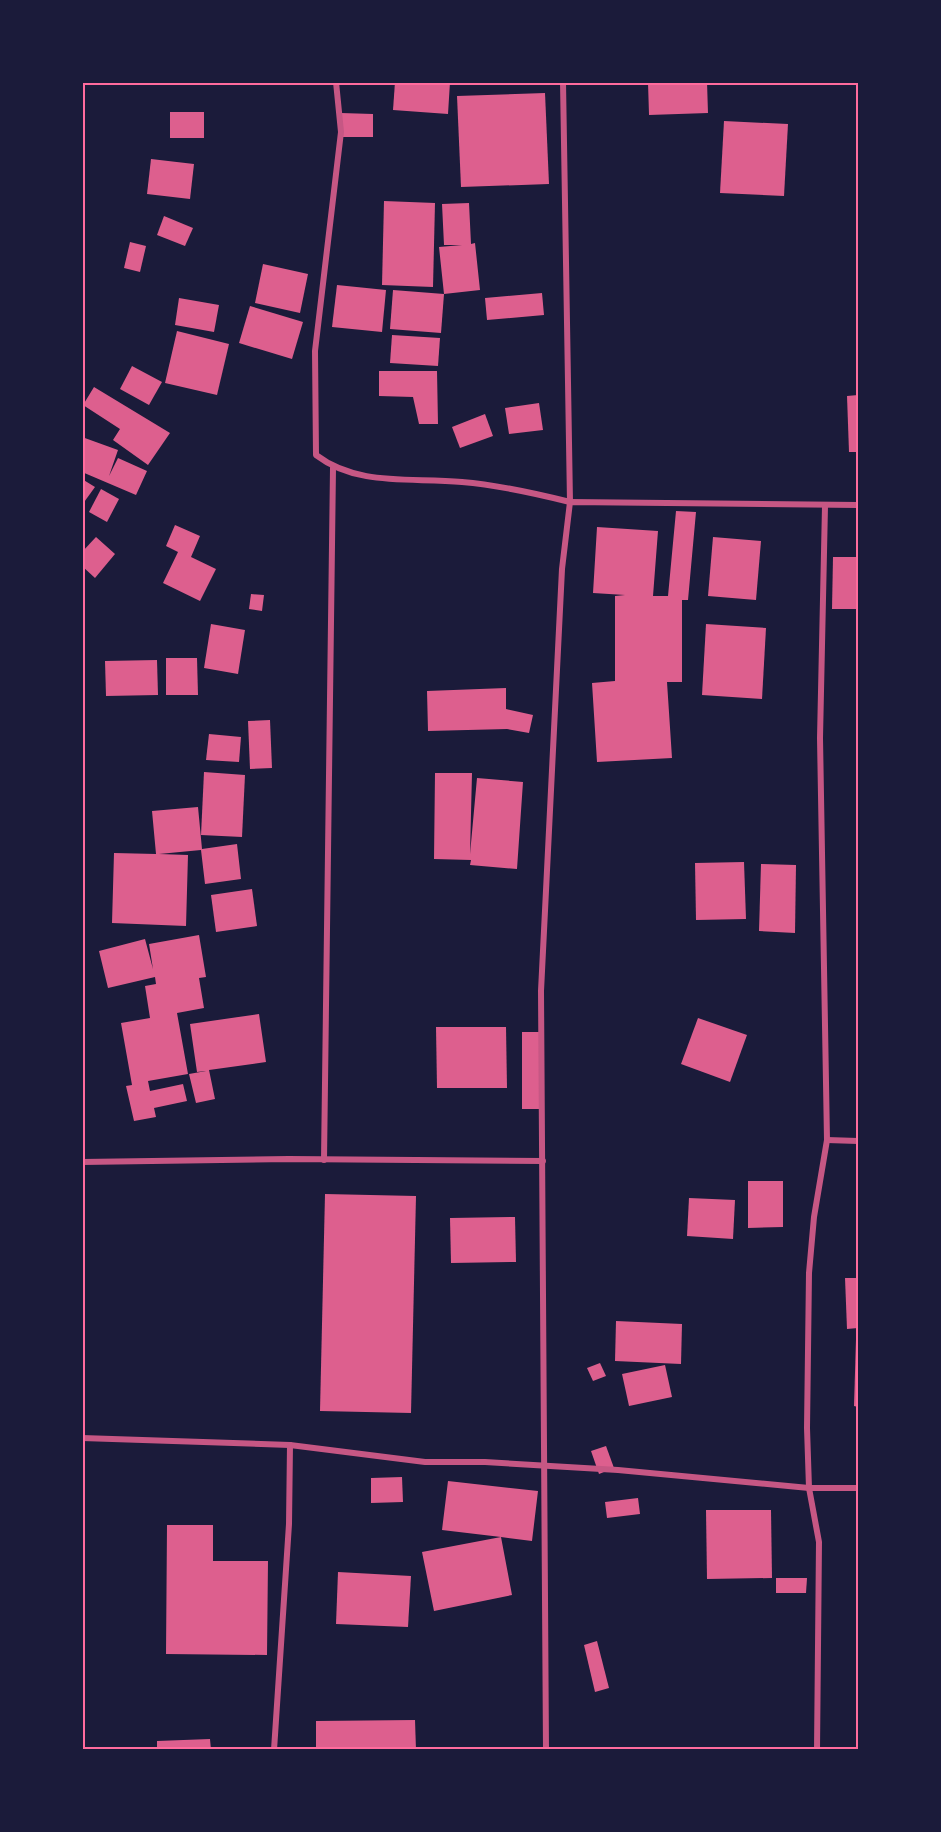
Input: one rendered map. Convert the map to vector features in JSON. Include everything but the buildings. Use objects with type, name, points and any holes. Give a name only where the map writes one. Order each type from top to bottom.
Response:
[{"type":"street","points":[[336,82],[341,132],[315,351],[316,455],[333,468],[380,479],[462,482],[523,490],[570,502],[858,505]]},
{"type":"street","points":[[546,1749],[546,1466],[541,991],[562,569],[570,502],[562,82]]},
{"type":"street","points":[[324,1160],[333,468]]},
{"type":"street","points":[[817,1749],[820,1626],[819,1542],[809,1488],[807,1428],[809,1273],[813,1217],[827,1140],[828,1051],[821,929],[820,738],[825,506]]},
{"type":"street","points":[[827,1140],[858,1141]]},
{"type":"street","points":[[82,1162],[543,1161]]},
{"type":"street","points":[[82,1438],[290,1445],[425,1462],[485,1462],[618,1470],[809,1488],[858,1488]]},
{"type":"street","points":[[274,1749],[289,1524],[290,1445]]}]
